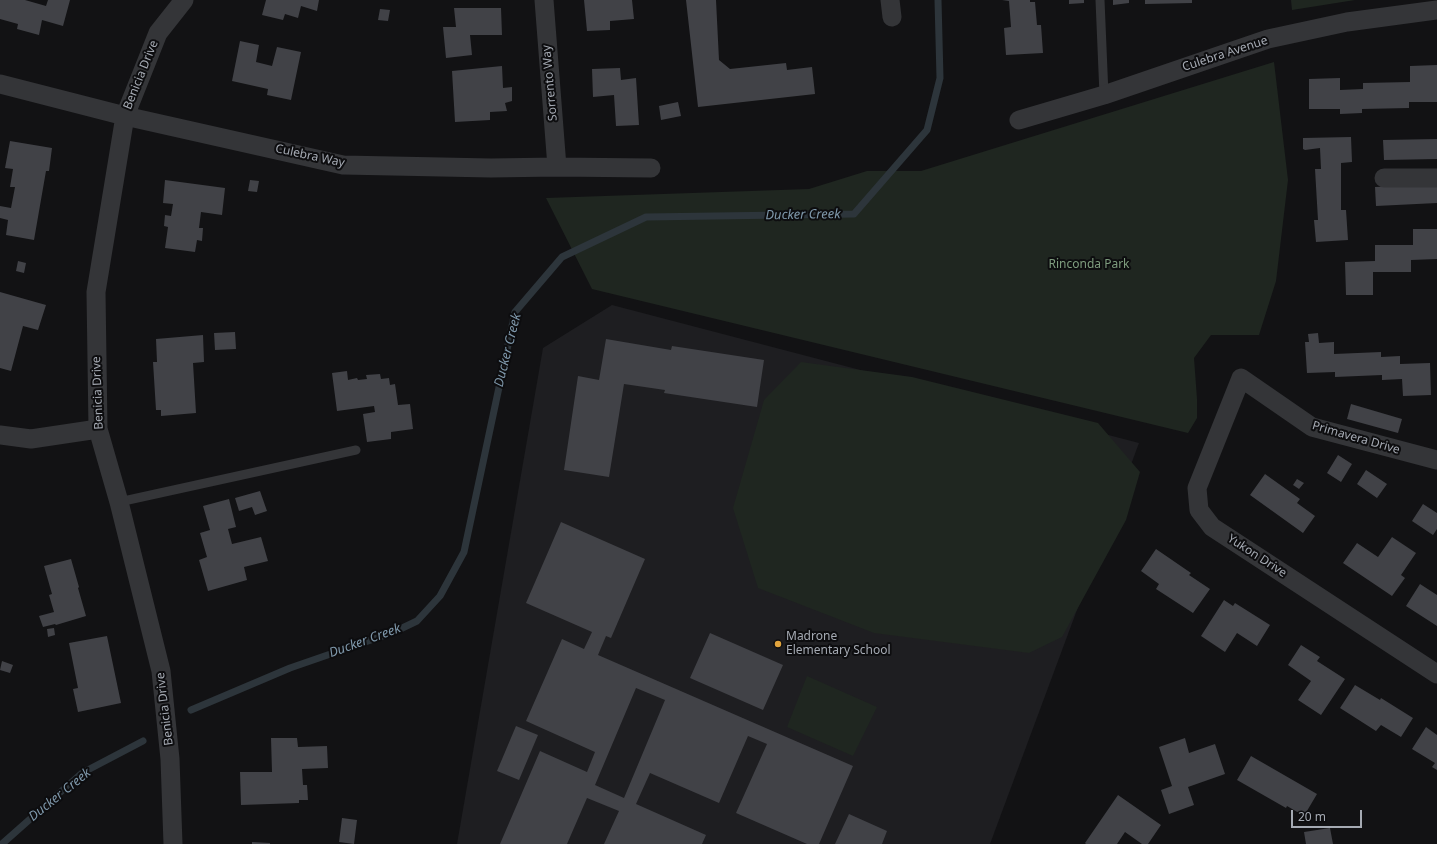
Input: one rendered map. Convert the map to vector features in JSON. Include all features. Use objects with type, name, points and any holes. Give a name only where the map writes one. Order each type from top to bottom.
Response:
[{"type":"street","name":"Benicia Drive","points":[[173,844],[170,759],[161,671],[119,502],[98,429],[96,292],[125,116],[158,33],[184,0]]},
{"type":"street","name":"Sorrento Way","points":[[544,0],[558,167]]},
{"type":"street","name":"Culebra Avenue","points":[[1019,120],[1104,95],[1268,39],[1347,22],[1437,10]]},
{"type":"street","name":"Culebra Way","points":[[0,84],[125,116],[343,164],[491,168],[651,168]]},
{"type":"street","points":[[1384,178],[1437,178]]},
{"type":"street","name":"Primavera Drive","points":[[1241,378],[1312,427],[1437,460]]},
{"type":"street","name":"Yukon Drive","points":[[1241,378],[1197,488],[1199,510],[1212,527],[1437,674]]},
{"type":"street","points":[[0,435],[31,439],[98,429]]},
{"type":"lane","points":[[1100,0],[1104,95]]},
{"type":"lane","points":[[119,502],[356,450]]},
{"type":"shaded area","name":"Madrone Elementary School","points":[[612,305],[1139,443],[990,844],[457,844],[543,348]]},
{"type":"green space","points":[[1291,0],[1355,0],[1292,10]]},
{"type":"green space","name":"Rinconda Park","points":[[1274,62],[1288,180],[1276,281],[1259,335],[1211,335],[1194,358],[1197,418],[1188,433],[592,289],[546,198],[809,189],[867,171],[921,171]]},
{"type":"green space","points":[[801,362],[912,377],[1098,423],[1140,472],[1126,520],[1062,637],[1029,653],[874,633],[758,588],[733,508],[764,400]]},
{"type":"green space","points":[[807,676],[877,707],[853,756],[787,727]]},
{"type":"building","points":[[0,0],[25,0],[46,6],[48,0],[70,0],[63,26],[42,20],[39,35],[17,29],[18,24],[0,19]]},
{"type":"building","points":[[266,0],[319,0],[317,11],[301,6],[298,18],[285,14],[283,20],[262,15]]},
{"type":"building","points":[[584,0],[632,0],[634,19],[610,21],[610,30],[587,31]]},
{"type":"building","points":[[686,0],[716,0],[719,60],[730,69],[786,63],[787,70],[812,67],[815,94],[698,107]]},
{"type":"building","points":[[1002,0],[1030,0],[1030,2],[1035,2],[1037,25],[1041,25],[1043,53],[1006,55],[1004,28],[1011,27],[1009,1]]},
{"type":"building","points":[[1069,0],[1084,0],[1084,3],[1069,4]]},
{"type":"building","points":[[1113,0],[1129,0],[1129,3],[1113,5]]},
{"type":"building","points":[[1145,0],[1192,0],[1192,3],[1145,4]]},
{"type":"building","points":[[454,8],[501,8],[502,35],[470,35],[472,55],[446,58],[443,27],[456,27]]},
{"type":"building","points":[[380,9],[390,10],[388,21],[378,20]]},
{"type":"building","points":[[240,41],[259,45],[256,62],[272,66],[277,47],[301,52],[291,100],[267,95],[268,89],[232,81]]},
{"type":"building","points":[[1437,65],[1437,102],[1409,102],[1409,108],[1362,109],[1362,113],[1340,114],[1340,109],[1309,109],[1309,79],[1340,78],[1340,90],[1363,89],[1363,83],[1410,82],[1410,66]]},
{"type":"building","points":[[502,66],[503,88],[512,87],[512,101],[505,103],[507,111],[490,112],[490,120],[455,122],[452,71]]},
{"type":"building","points":[[620,68],[621,80],[636,78],[639,125],[616,126],[614,95],[593,97],[592,69]]},
{"type":"building","points":[[678,102],[681,116],[661,120],[659,106]]},
{"type":"building","points":[[1351,137],[1352,162],[1341,163],[1341,210],[1346,210],[1348,240],[1316,242],[1314,220],[1318,220],[1315,169],[1321,169],[1320,148],[1303,149],[1303,138]]},
{"type":"building","points":[[1437,139],[1437,159],[1384,160],[1383,140]]},
{"type":"building","points":[[10,141],[52,148],[49,171],[46,171],[34,240],[6,235],[8,220],[0,218],[0,206],[11,208],[15,187],[10,187],[13,169],[5,168]]},
{"type":"building","points":[[165,180],[225,188],[222,215],[201,212],[199,228],[203,228],[202,241],[197,240],[195,252],[165,248],[168,227],[164,226],[165,215],[171,216],[173,204],[163,203]]},
{"type":"building","points":[[250,180],[259,181],[257,192],[248,191]]},
{"type":"building","points":[[1437,185],[1437,203],[1376,206],[1375,187]]},
{"type":"building","points":[[1413,229],[1437,229],[1437,259],[1411,260],[1411,272],[1373,272],[1373,295],[1346,295],[1345,262],[1375,261],[1375,245],[1413,245]]},
{"type":"building","points":[[18,261],[26,263],[24,273],[16,271]]},
{"type":"building","points":[[0,292],[46,305],[38,330],[23,326],[11,371],[0,368]]},
{"type":"building","points":[[235,332],[236,349],[215,350],[214,333]]},
{"type":"building","points":[[1318,333],[1319,343],[1334,342],[1334,354],[1381,352],[1381,357],[1400,356],[1400,364],[1430,363],[1431,395],[1403,396],[1402,379],[1382,380],[1382,375],[1335,377],[1335,372],[1307,373],[1305,342],[1309,342],[1308,334]]},
{"type":"building","points":[[203,335],[204,362],[193,363],[196,413],[161,416],[161,410],[156,410],[153,362],[157,362],[156,339]]},
{"type":"building","points":[[606,339],[671,350],[672,346],[764,360],[757,407],[664,393],[665,390],[624,384],[609,477],[564,470],[578,376],[599,380]]},
{"type":"building","points":[[347,371],[348,380],[357,378],[358,380],[367,379],[366,375],[380,374],[381,379],[389,378],[390,385],[395,384],[398,405],[410,404],[413,429],[391,432],[391,439],[367,442],[363,414],[375,412],[374,406],[337,411],[332,373]]},
{"type":"building","points":[[1351,404],[1402,419],[1398,433],[1347,419]]},
{"type":"building","points":[[1338,455],[1352,464],[1341,482],[1327,473]]},
{"type":"building","points":[[1366,470],[1387,484],[1377,498],[1357,484]]},
{"type":"building","points":[[1265,474],[1300,499],[1297,503],[1315,516],[1303,533],[1250,495]]},
{"type":"building","points":[[1297,479],[1304,483],[1299,489],[1293,485]]},
{"type":"building","points":[[260,491],[267,511],[255,515],[252,507],[239,511],[235,498]]},
{"type":"building","points":[[229,499],[236,527],[228,529],[232,544],[261,537],[268,561],[244,567],[247,580],[208,591],[199,560],[207,557],[200,533],[210,530],[203,506]]},
{"type":"building","points":[[1423,504],[1437,513],[1437,529],[1433,535],[1412,521]]},
{"type":"building","points":[[561,522],[645,559],[611,638],[606,636],[598,655],[853,766],[819,844],[807,844],[736,813],[767,744],[748,736],[719,803],[650,773],[636,804],[706,835],[702,844],[604,844],[619,811],[587,798],[567,844],[500,844],[540,751],[587,772],[595,752],[526,721],[562,639],[584,649],[592,632],[526,603]],"holes":[[[636,688],[665,700],[624,798],[595,785]]]},
{"type":"building","points":[[1392,537],[1416,553],[1401,575],[1405,578],[1392,596],[1343,563],[1357,543],[1378,557]]},
{"type":"building","points":[[1156,549],[1191,573],[1189,575],[1210,589],[1193,613],[1156,589],[1159,584],[1141,571]]},
{"type":"building","points":[[71,559],[86,616],[56,625],[43,627],[39,616],[54,612],[49,595],[52,594],[44,566]]},
{"type":"building","points":[[1420,584],[1437,595],[1437,626],[1406,606]]},
{"type":"building","points":[[1224,600],[1233,606],[1235,603],[1270,625],[1257,646],[1237,633],[1225,652],[1201,636]]},
{"type":"building","points":[[54,628],[55,635],[48,637],[47,629]]},
{"type":"building","points":[[710,633],[783,665],[763,710],[690,678]]},
{"type":"building","points":[[107,636],[121,703],[78,712],[73,689],[78,688],[69,643]]},
{"type":"building","points":[[1301,645],[1320,657],[1317,661],[1345,679],[1321,715],[1298,700],[1311,681],[1288,665]]},
{"type":"building","points":[[2,661],[13,665],[10,673],[0,670]]},
{"type":"building","points":[[1355,685],[1380,700],[1381,698],[1413,718],[1401,737],[1381,725],[1376,731],[1340,708]]},
{"type":"building","points":[[516,726],[538,735],[519,780],[497,771]]},
{"type":"building","points":[[1426,727],[1437,735],[1437,770],[1432,767],[1435,763],[1412,749]]},
{"type":"building","points":[[271,738],[297,738],[298,747],[327,746],[328,768],[302,769],[303,785],[307,785],[308,800],[299,800],[299,803],[241,805],[240,772],[272,772]]},
{"type":"building","points":[[1185,738],[1189,753],[1215,744],[1225,774],[1188,787],[1194,805],[1169,814],[1161,790],[1172,786],[1159,747]]},
{"type":"building","points":[[1251,756],[1317,794],[1304,816],[1287,806],[1286,808],[1237,780]]},
{"type":"building","points":[[1118,795],[1161,825],[1148,844],[1142,844],[1125,832],[1117,844],[1086,844],[1085,843]]},
{"type":"building","points":[[849,814],[887,831],[882,844],[835,844]]},
{"type":"building","points":[[342,818],[357,820],[354,844],[339,842]]},
{"type":"building","points":[[1330,828],[1333,844],[1306,844],[1304,832]]},
{"type":"building","points":[[252,842],[270,843],[270,844],[252,844]]},
{"type":"waterway","name":"Ducker Creek","points":[[191,710],[290,668],[394,632],[417,621],[440,596],[464,552],[515,312],[562,257],[646,217],[854,214],[927,130],[940,78],[938,0]]},
{"type":"waterway","name":"Ducker Creek","points":[[2,844],[82,773],[143,741]]},
{"type":"place","name":"Madrone Elementary School","points":[[778,644]]}]
